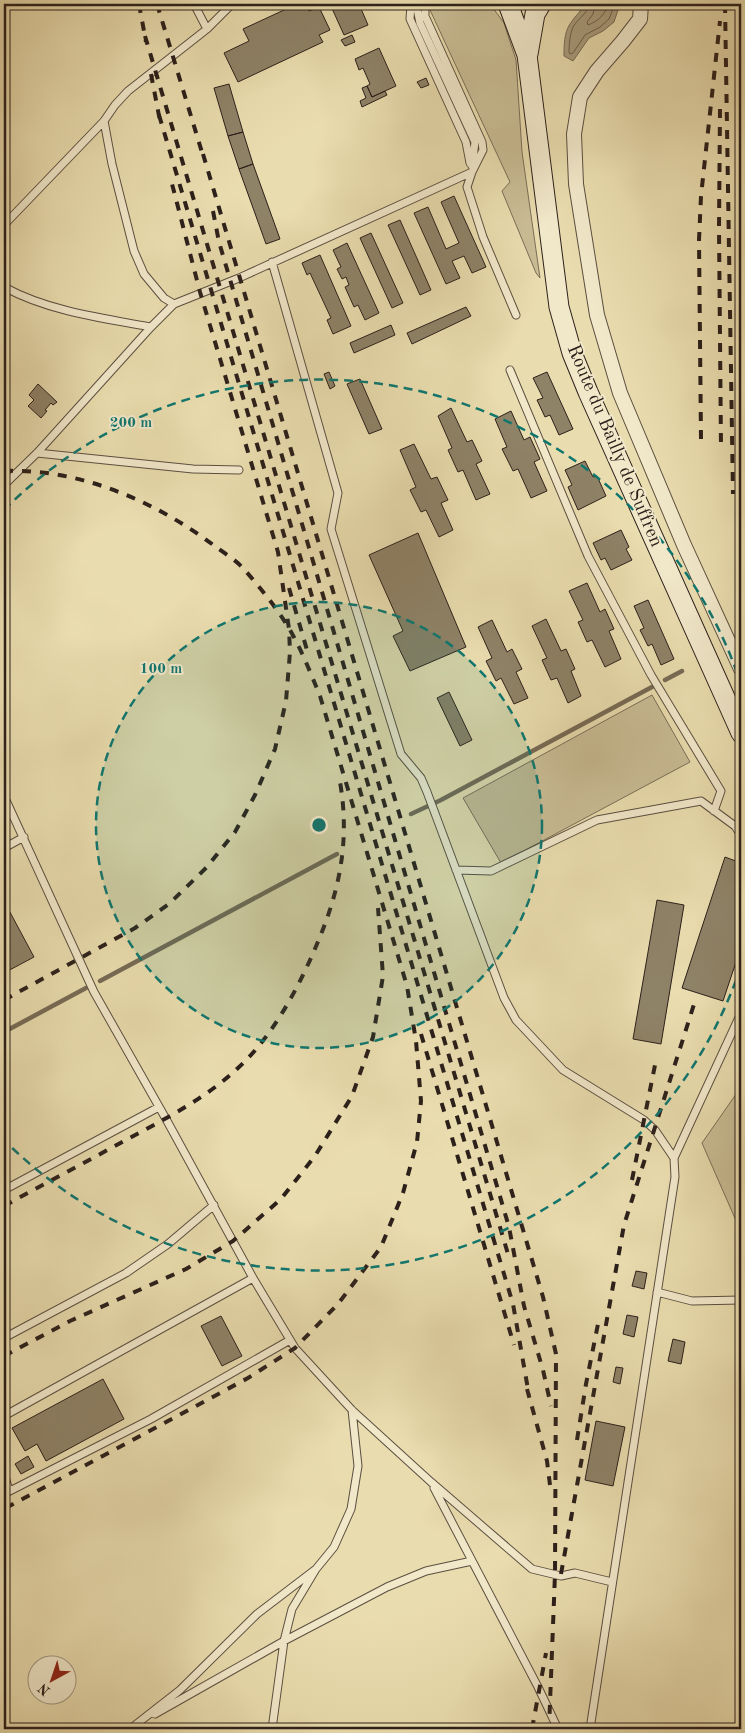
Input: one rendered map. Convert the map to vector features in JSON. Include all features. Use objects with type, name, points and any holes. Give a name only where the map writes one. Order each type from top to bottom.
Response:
[{"type":"main road","name":"Route du Bailly de Suffren","points":[[508,4],[527,55],[558,307],[572,353],[741,733]]},
{"type":"main road","name":"Route du Bailly de Suffren","points":[[527,55],[535,14],[540,4]]},
{"type":"street","points":[[641,4],[640,19],[597,71],[580,97],[574,134],[576,184],[597,315],[620,393],[684,544],[741,668]]},
{"type":"lane","points":[[194,4],[207,29]]},
{"type":"lane","points":[[4,225],[104,121],[128,92],[207,29],[232,4]]},
{"type":"lane","points":[[411,4],[410,19],[466,142],[472,172]]},
{"type":"lane","points":[[416,4],[420,23],[475,142],[472,172]]},
{"type":"lane","points":[[424,4],[424,16],[482,142],[483,150],[467,187],[483,236],[516,315]]},
{"type":"lane","points":[[104,121],[112,164],[134,251],[144,274],[164,298],[174,304]]},
{"type":"lane","points":[[4,485],[37,453],[174,304],[239,278],[472,172]]},
{"type":"lane","points":[[272,262],[338,493],[331,529],[401,754],[421,778],[427,792],[504,998],[516,1020],[563,1070],[644,1120],[655,1130],[674,1158]]},
{"type":"lane","points":[[4,287],[13,292],[76,314],[151,327]]},
{"type":"lane","points":[[510,370],[588,556],[651,675],[721,791],[714,811]]},
{"type":"lane","points":[[37,453],[193,469],[240,470]]},
{"type":"lane","points":[[4,796],[94,992],[253,1278],[295,1348],[352,1410],[431,1482],[532,1569],[561,1576],[575,1573],[612,1582]]},
{"type":"lane","points":[[456,870],[491,871],[598,820],[701,801],[735,826],[741,835]]},
{"type":"lane","points":[[4,848],[24,837]]},
{"type":"lane","points":[[590,1729],[675,1177],[674,1158],[741,1013]]},
{"type":"lane","points":[[4,1190],[159,1106]]},
{"type":"lane","points":[[4,1338],[126,1273],[168,1244],[214,1206]]},
{"type":"lane","points":[[4,1416],[253,1278]]},
{"type":"lane","points":[[657,1292],[692,1301],[741,1300]]},
{"type":"lane","points":[[4,1473],[7,1492],[151,1419],[290,1340]]},
{"type":"lane","points":[[272,1729],[284,1641],[292,1610],[316,1569],[334,1547],[351,1508],[358,1466],[352,1410]]},
{"type":"lane","points":[[431,1482],[558,1729]]},
{"type":"lane","points":[[132,1728],[284,1641],[387,1586],[426,1570],[472,1560]]},
{"type":"lane","points":[[132,1728],[180,1690],[257,1614],[316,1569]]},
{"type":"shaded area","points":[[431,4],[490,4],[504,23],[516,60],[522,152],[540,278],[536,273],[502,191],[510,182],[430,10]]},
{"type":"shaded area","points":[[652,695],[690,762],[501,863],[463,798]]},
{"type":"shaded area","points":[[741,1087],[741,1232],[702,1143]]},
{"type":"water","points":[[584,4],[620,4],[614,22],[603,31],[589,38],[573,61],[564,56],[565,35]]},
{"type":"building","points":[[297,4],[305,4],[309,11],[319,7],[330,30],[319,35],[323,42],[238,82],[224,53],[249,41],[243,29]]},
{"type":"building","points":[[330,4],[359,4],[368,25],[344,35]]},
{"type":"building","points":[[352,35],[355,42],[345,46],[341,40]]},
{"type":"building","points":[[379,48],[396,86],[372,97],[367,86],[370,84],[363,68],[359,70],[355,59]]},
{"type":"building","points":[[426,78],[429,85],[421,88],[417,82]]},
{"type":"building","points":[[229,84],[243,132],[228,136],[214,88]]},
{"type":"building","points":[[367,86],[372,97],[385,91],[387,95],[362,107],[360,101],[366,98],[362,88]]},
{"type":"building","points":[[243,132],[253,164],[239,169],[228,136]]},
{"type":"building","points":[[253,164],[280,239],[266,244],[239,169]]},
{"type":"building","points":[[454,196],[486,267],[472,273],[464,256],[452,261],[460,278],[446,284],[414,213],[428,207],[446,249],[459,243],[441,202]]},
{"type":"building","points":[[400,220],[431,290],[420,295],[388,225]]},
{"type":"building","points":[[371,233],[403,303],[392,308],[360,238]]},
{"type":"building","points":[[347,243],[379,313],[365,320],[358,305],[354,307],[345,287],[349,285],[346,277],[342,279],[337,269],[341,267],[333,250]]},
{"type":"building","points":[[320,255],[351,326],[333,334],[327,320],[331,318],[310,273],[307,275],[302,263]]},
{"type":"building","points":[[466,307],[471,316],[412,344],[407,333]]},
{"type":"building","points":[[391,325],[395,335],[354,353],[350,343]]},
{"type":"building","points":[[329,372],[335,386],[330,389],[324,374]]},
{"type":"building","points":[[547,372],[573,429],[559,435],[550,415],[545,417],[537,400],[543,398],[533,378]]},
{"type":"building","points":[[360,379],[382,429],[369,434],[347,384]]},
{"type":"building","points":[[38,384],[57,402],[53,405],[51,403],[41,418],[28,406],[34,400],[29,395]]},
{"type":"building","points":[[451,408],[467,442],[472,440],[482,461],[476,464],[490,494],[476,500],[463,470],[458,472],[448,450],[452,448],[438,416]]},
{"type":"building","points":[[511,411],[524,440],[530,437],[540,459],[534,462],[547,491],[531,498],[518,469],[513,471],[502,449],[507,447],[495,419]]},
{"type":"building","points":[[414,444],[431,479],[437,477],[448,500],[441,503],[453,530],[439,537],[426,510],[421,512],[410,490],[416,487],[400,450]]},
{"type":"building","points":[[585,461],[593,477],[597,476],[606,496],[578,510],[568,487],[572,485],[565,470]]},
{"type":"building","points":[[621,530],[629,547],[626,549],[632,560],[611,570],[605,558],[601,560],[593,543]]},
{"type":"building","points":[[418,533],[466,647],[410,671],[393,636],[403,631],[369,555]]},
{"type":"building","points":[[587,583],[600,612],[605,609],[614,629],[609,631],[621,659],[605,667],[592,640],[587,642],[578,622],[583,620],[569,591]]},
{"type":"building","points":[[648,600],[674,659],[661,665],[652,644],[648,646],[640,630],[644,628],[634,606]]},
{"type":"building","points":[[546,619],[561,651],[566,649],[575,669],[571,671],[581,696],[568,703],[557,678],[551,680],[542,660],[547,658],[532,626]]},
{"type":"building","points":[[492,620],[507,652],[512,649],[522,669],[516,672],[528,698],[514,704],[501,678],[496,681],[486,661],[492,658],[478,627]]},
{"type":"building","points":[[449,692],[472,740],[460,746],[437,698]]},
{"type":"building","points":[[725,857],[741,863],[741,947],[723,1001],[682,988]]},
{"type":"building","points":[[657,900],[684,905],[661,1044],[633,1039]]},
{"type":"building","points":[[4,901],[34,957],[4,973]]},
{"type":"building","points":[[636,1271],[647,1273],[644,1289],[632,1286]]},
{"type":"building","points":[[627,1315],[638,1317],[634,1337],[623,1334]]},
{"type":"building","points":[[221,1316],[242,1356],[222,1366],[201,1326]]},
{"type":"building","points":[[673,1339],[685,1342],[681,1364],[668,1361]]},
{"type":"building","points":[[616,1367],[623,1368],[620,1384],[613,1382]]},
{"type":"building","points":[[103,1379],[124,1419],[46,1461],[37,1444],[25,1451],[12,1428]]},
{"type":"building","points":[[596,1421],[625,1427],[613,1486],[585,1480]]},
{"type":"building","points":[[28,1456],[34,1467],[21,1474],[15,1464]]},
{"type":"waterway","points":[[665,680],[682,671]]},
{"type":"waterway","points":[[411,814],[441,800],[652,687]]},
{"type":"waterway","points":[[100,981],[337,854]]},
{"type":"waterway","points":[[4,1032],[86,988]]},
{"type":"railway","points":[[139,4],[146,42]]},
{"type":"railway","points":[[157,4],[204,159]]},
{"type":"railway","points":[[725,4],[733,494]]},
{"type":"railway","points":[[701,439],[699,240],[701,196],[720,21]]},
{"type":"railway","points":[[145,36],[508,1254]]},
{"type":"railway","points":[[151,74],[160,121]]},
{"type":"railway","points":[[720,109],[721,448]]},
{"type":"railway","points":[[159,115],[513,1304],[529,1395]]},
{"type":"railway","points":[[203,154],[543,1297],[556,1354],[555,1574],[549,1729]]},
{"type":"railway","points":[[4,1000],[135,928],[169,904],[207,867],[235,832],[255,795],[275,749],[286,701],[290,652],[289,629],[278,552],[200,292],[171,180]]},
{"type":"railway","points":[[213,211],[219,242],[509,1227],[524,1306],[543,1370],[551,1406]]},
{"type":"railway","points":[[4,471],[31,471],[59,475],[86,481],[140,501],[189,528],[227,555],[248,574],[274,605],[294,638],[320,696],[407,986],[416,1041],[421,1101],[417,1142],[403,1193],[381,1247],[338,1304],[295,1348],[248,1378],[4,1509]]},
{"type":"railway","points":[[289,588],[309,657]]},
{"type":"railway","points":[[4,1206],[154,1125],[198,1099],[238,1068],[263,1041],[284,1010],[302,977],[332,904],[341,864],[343,845],[344,824],[340,782]]},
{"type":"railway","points":[[4,1356],[70,1321],[186,1269],[233,1241],[281,1199],[315,1156],[352,1096],[373,1037],[383,976],[378,908]]},
{"type":"railway","points":[[561,1574],[624,1225],[696,998]]},
{"type":"railway","points":[[421,1034],[514,1345]]},
{"type":"railway","points":[[632,1180],[656,1060]]},
{"type":"railway","points":[[577,1440],[598,1324]]},
{"type":"railway","points":[[527,1389],[547,1461],[550,1485]]},
{"type":"railway","points":[[532,1729],[546,1653]]}]
